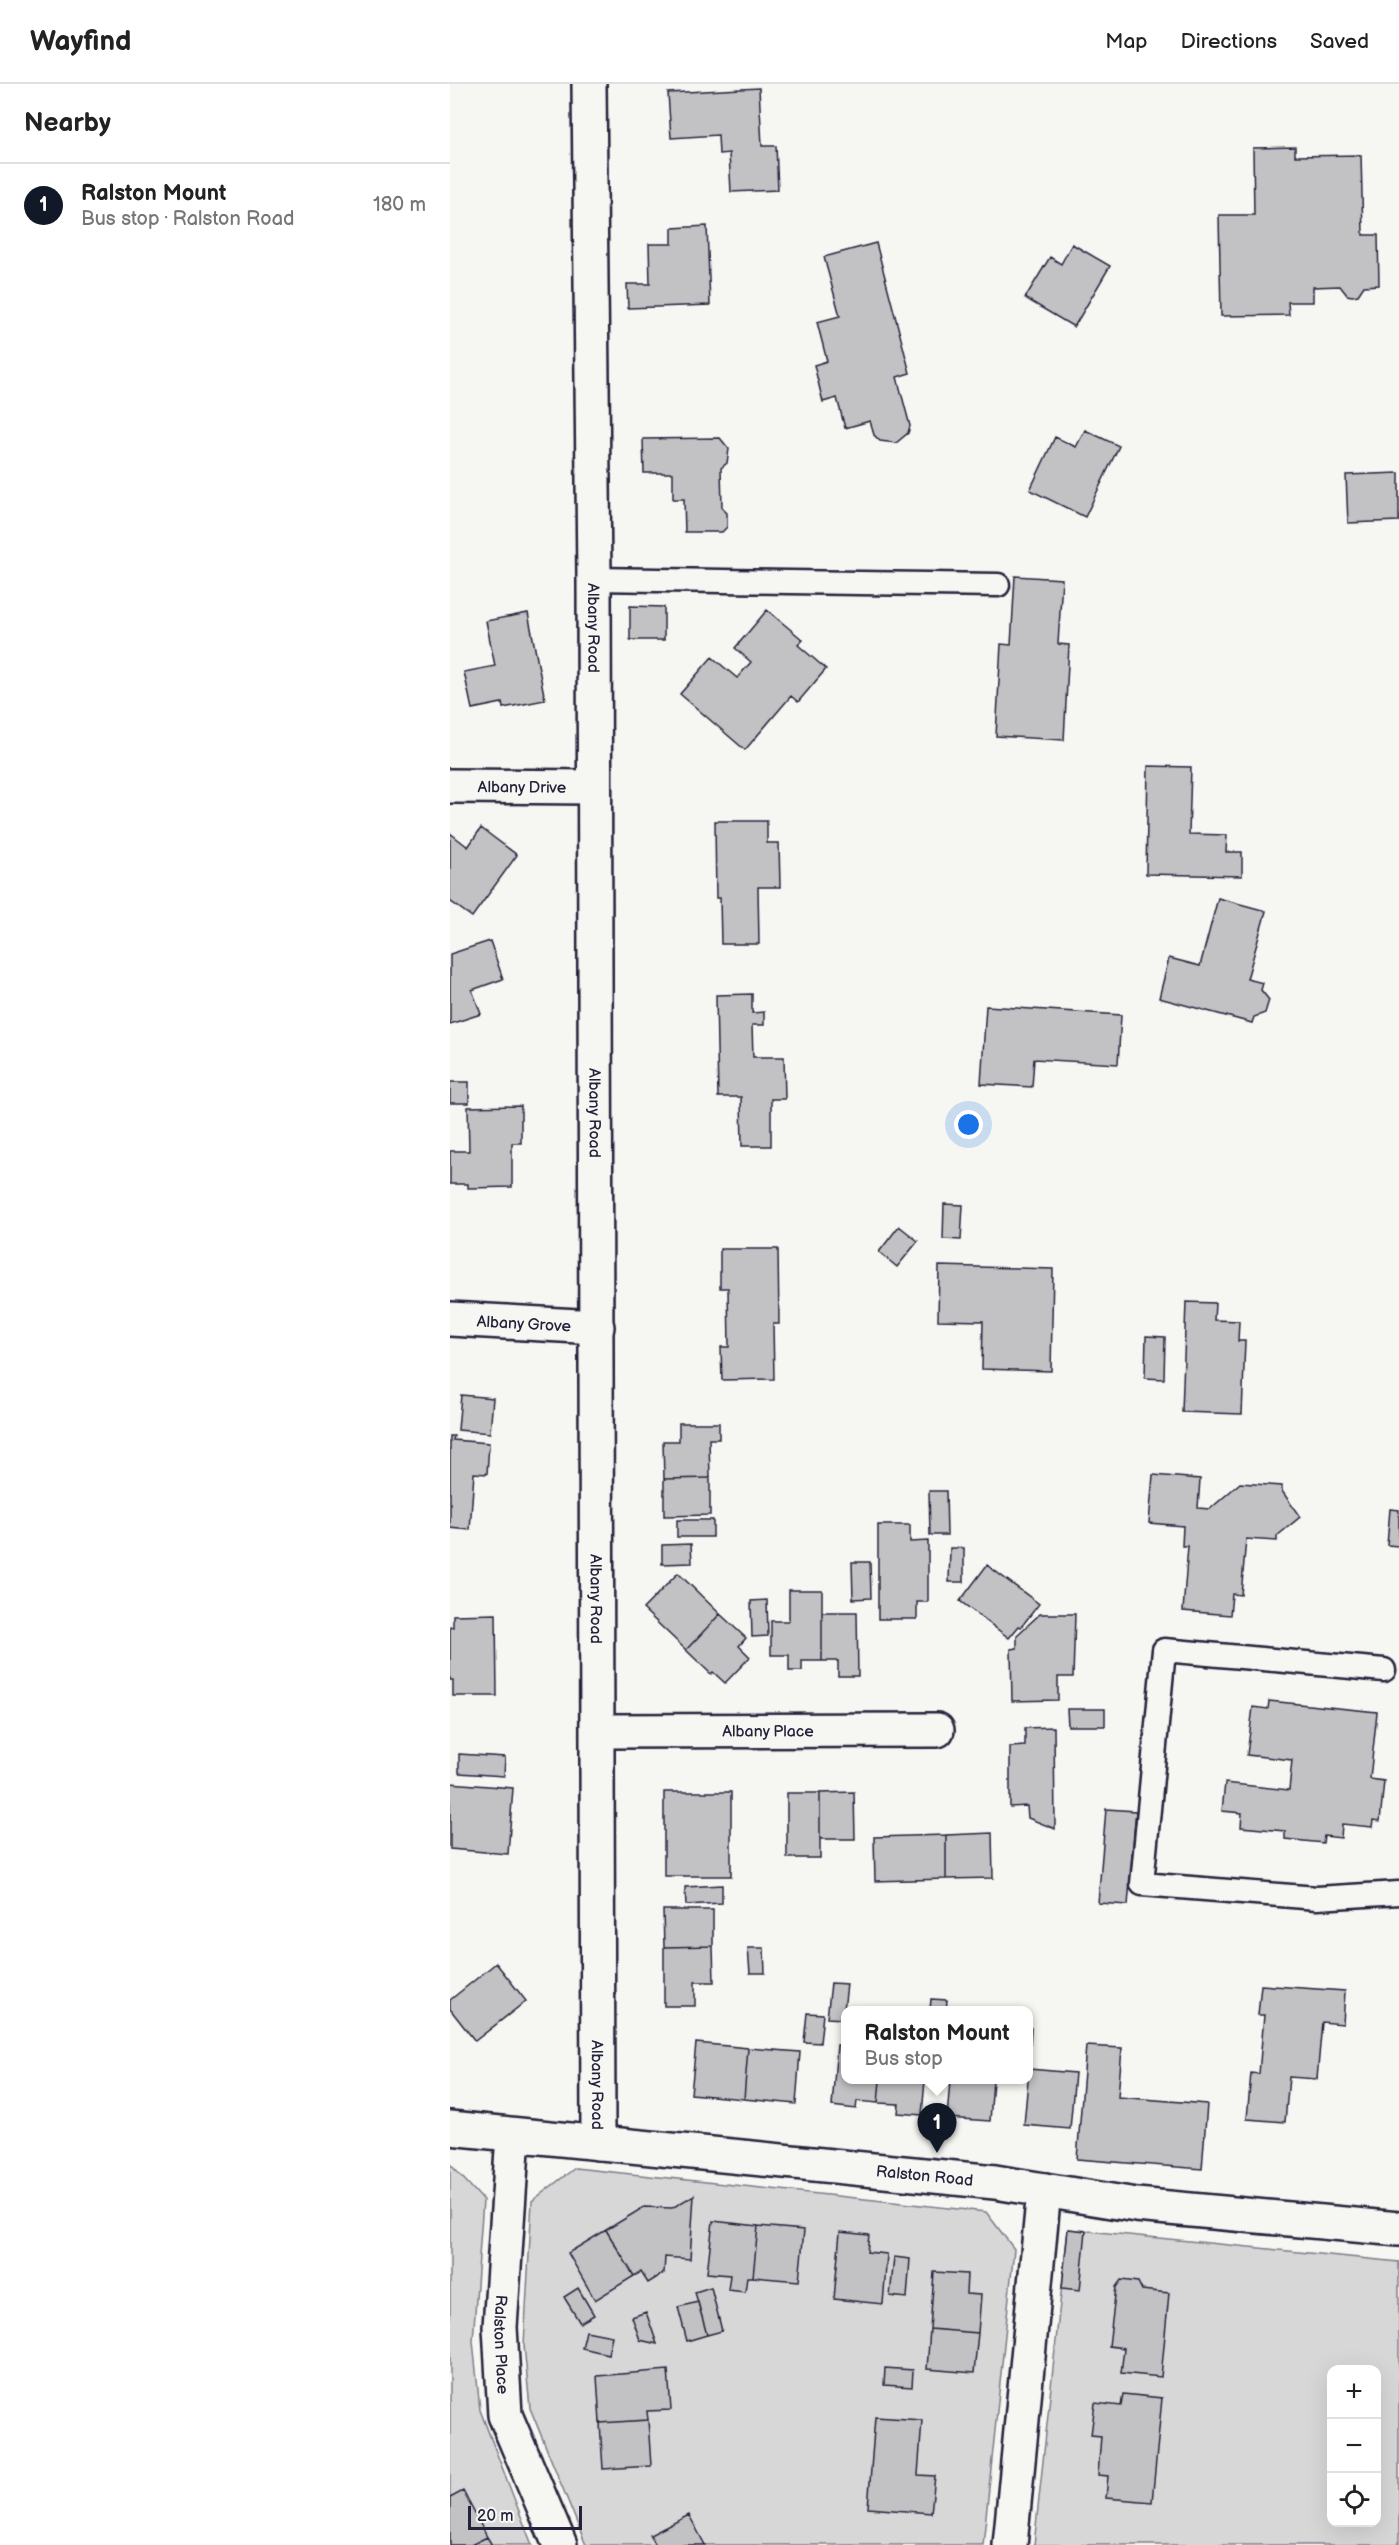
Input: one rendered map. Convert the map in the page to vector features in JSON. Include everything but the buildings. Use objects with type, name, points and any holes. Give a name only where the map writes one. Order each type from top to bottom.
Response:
[{"type":"street","name":"Albany Road","points":[[589,84],[594,579],[598,2144]]},
{"type":"street","name":"Albany Drive","points":[[450,786],[593,787]]},
{"type":"street","name":"Albany Grove","points":[[450,1319],[597,1327]]},
{"type":"street","name":"Albany Place","points":[[598,1731],[937,1731]]},
{"type":"street","name":"Ralston Road","points":[[450,2128],[996,2182],[1136,2205],[1399,2229]]},
{"type":"street","name":"Ralston Place","points":[[513,2135],[500,2327],[505,2415],[560,2545]]},
{"type":"street","points":[[1010,2545],[1044,2190]]},
{"type":"lane","points":[[594,579],[998,585]]},
{"type":"lane","points":[[1384,1670],[1164,1650],[1142,1884],[1317,1898],[1399,1893]]},
{"type":"shaded area","points":[[450,2164],[483,2200],[473,2341],[480,2410],[532,2545],[450,2545]]},
{"type":"shaded area","points":[[575,2168],[986,2212],[1014,2249],[983,2545],[586,2545],[530,2408],[524,2345],[532,2201]]},
{"type":"shaded area","points":[[1068,2229],[1399,2262],[1399,2545],[1034,2545]]},
{"type":"place","name":"Ralston Mount","points":[[937,2153]]}]
